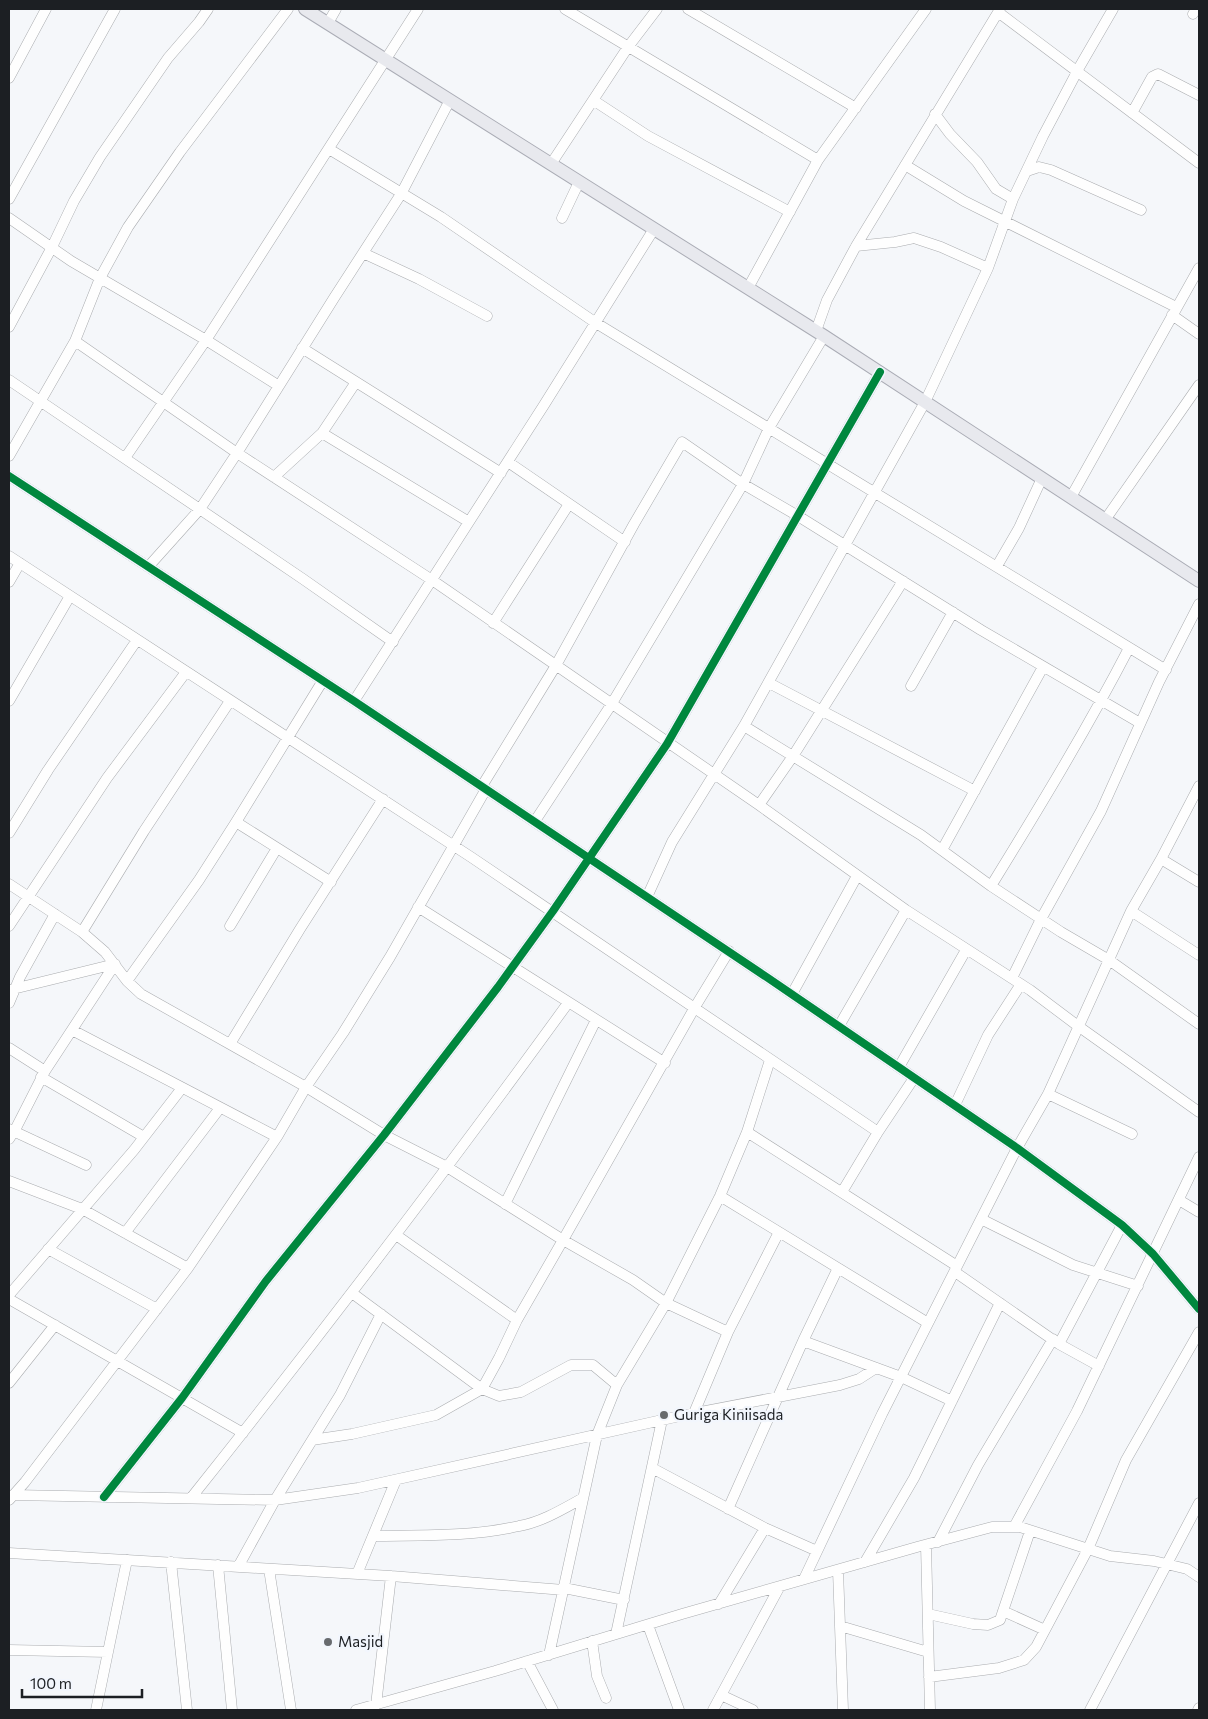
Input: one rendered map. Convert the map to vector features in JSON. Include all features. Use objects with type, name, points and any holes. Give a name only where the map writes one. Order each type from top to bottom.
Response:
[{"type":"main road","points":[[305,9],[820,333],[1199,581]]},
{"type":"street","points":[[9,78],[46,9]]},
{"type":"street","points":[[9,199],[115,9]]},
{"type":"street","points":[[9,328],[52,248],[74,201],[100,157],[168,58],[208,9]]},
{"type":"street","points":[[9,456],[75,341],[100,278],[128,227],[169,167],[288,9]]},
{"type":"street","points":[[328,23],[336,9]]},
{"type":"street","points":[[125,458],[206,340],[418,9]]},
{"type":"street","points":[[565,9],[818,160]]},
{"type":"street","points":[[552,164],[628,47],[657,9]]},
{"type":"street","points":[[688,9],[856,108]]},
{"type":"street","points":[[748,288],[818,160],[926,9]]},
{"type":"street","points":[[647,897],[672,842],[769,683],[925,402],[988,268],[1013,199],[1077,71],[1113,9]]},
{"type":"street","points":[[535,821],[611,705],[743,484],[820,333],[827,300],[856,246],[934,114],[999,10],[1199,163]]},
{"type":"street","points":[[1132,113],[1152,77],[1158,74],[1199,94]]},
{"type":"street","points":[[148,567],[200,508],[237,453],[401,194],[450,100]]},
{"type":"street","points":[[594,100],[648,136],[790,212]]},
{"type":"street","points":[[934,114],[977,162],[996,189],[1013,199]]},
{"type":"street","points":[[329,149],[442,217],[596,323],[1166,670]]},
{"type":"street","points":[[905,165],[964,201],[1174,311],[1199,334]]},
{"type":"street","points":[[1027,171],[1039,167],[1051,170],[1141,210]]},
{"type":"street","points":[[562,218],[579,182]]},
{"type":"street","points":[[9,218],[100,278],[206,340],[279,386]]},
{"type":"street","points":[[354,701],[394,642],[654,229]]},
{"type":"street","points":[[856,246],[914,238],[941,247],[988,268]]},
{"type":"street","points":[[363,253],[419,279],[487,316]]},
{"type":"street","points":[[1071,497],[1199,268]]},
{"type":"street","points":[[75,341],[274,478],[432,580],[555,667],[759,805],[906,910],[1016,981],[1199,1112]]},
{"type":"street","points":[[302,348],[500,473]]},
{"type":"street","points":[[104,1497],[182,1398],[266,1281],[384,1135],[553,912],[667,744],[880,372]]},
{"type":"street","points":[[9,380],[200,508],[394,642]]},
{"type":"street","points":[[274,478],[322,433],[356,382]]},
{"type":"street","points":[[1105,520],[1199,385]]},
{"type":"street","points":[[322,433],[469,522]]},
{"type":"street","points":[[11,1498],[188,1268],[277,1137],[306,1087],[380,974],[682,442],[743,484],[1140,723]]},
{"type":"street","points":[[508,462],[625,542]]},
{"type":"street","points":[[9,476],[535,821],[1017,1148],[1122,1225],[1153,1254],[1199,1308]]},
{"type":"street","points":[[997,566],[1019,528],[1042,478]]},
{"type":"street","points":[[493,623],[569,504]]},
{"type":"street","points":[[9,556],[453,845],[878,1132]]},
{"type":"street","points":[[9,582],[20,563]]},
{"type":"street","points":[[759,805],[793,756],[903,581]]},
{"type":"street","points":[[9,701],[70,596]]},
{"type":"street","points":[[955,1105],[1016,981],[1041,919],[1101,812],[1140,723],[1199,604]]},
{"type":"street","points":[[911,686],[953,612]]},
{"type":"street","points":[[9,833],[48,770],[137,640]]},
{"type":"street","points":[[991,886],[1102,701],[1129,648]]},
{"type":"street","points":[[942,850],[1043,666]]},
{"type":"street","points":[[9,926],[107,778],[186,672]]},
{"type":"street","points":[[127,981],[199,880],[322,682]]},
{"type":"street","points":[[769,683],[821,712],[975,791]]},
{"type":"street","points":[[82,932],[144,831],[230,701]]},
{"type":"street","points":[[744,726],[921,835],[991,886],[1109,960],[1199,1024]]},
{"type":"street","points":[[804,1579],[928,1323],[1017,1148],[1048,1094],[1132,910],[1199,786]]},
{"type":"street","points":[[230,1044],[383,800]]},
{"type":"street","points":[[236,822],[331,882]]},
{"type":"street","points":[[230,926],[276,848]]},
{"type":"street","points":[[1161,859],[1199,882]]},
{"type":"street","points":[[792,994],[857,876]]},
{"type":"street","points":[[9,884],[82,932],[105,952],[127,981],[141,994],[306,1087],[384,1135],[447,1167],[563,1240],[634,1280],[666,1303],[728,1332]]},
{"type":"street","points":[[418,907],[664,1063]]},
{"type":"street","points":[[839,1026],[906,910]]},
{"type":"street","points":[[1132,910],[1199,955]]},
{"type":"street","points":[[9,1004],[12,990],[56,914]]},
{"type":"street","points":[[899,1067],[966,950]]},
{"type":"street","points":[[312,1440],[352,1434],[436,1415],[482,1389],[517,1320],[695,1007],[729,951]]},
{"type":"street","points":[[12,990],[115,964]]},
{"type":"street","points":[[86,1164],[10,1133],[43,1074],[115,964]]},
{"type":"street","points":[[191,1498],[352,1293],[568,1003]]},
{"type":"street","points":[[504,1204],[596,1020]]},
{"type":"street","points":[[72,1030],[277,1137]]},
{"type":"street","points":[[9,1048],[43,1074],[144,1137]]},
{"type":"street","points":[[549,1654],[596,1436],[616,1385],[666,1303],[720,1196],[748,1132],[770,1060]]},
{"type":"street","points":[[842,1192],[878,1132],[914,1078]]},
{"type":"street","points":[[182,1088],[144,1137],[9,1297],[243,1433]]},
{"type":"street","points":[[1048,1094],[1132,1134]]},
{"type":"street","points":[[125,1233],[220,1108]]},
{"type":"street","points":[[748,1132],[842,1192],[956,1269],[1000,1303],[1056,1341],[1098,1366]]},
{"type":"street","points":[[1014,1527],[1076,1411],[1199,1157]]},
{"type":"street","points":[[9,1181],[82,1209],[188,1268]]},
{"type":"street","points":[[720,1196],[928,1323]]},
{"type":"street","points":[[1179,1200],[1199,1212]]},
{"type":"street","points":[[981,1218],[1073,1264],[1138,1286]]},
{"type":"street","points":[[938,1542],[978,1465],[1056,1341],[1097,1272],[1122,1225]]},
{"type":"street","points":[[694,1414],[728,1332],[779,1232]]},
{"type":"street","points":[[396,1235],[517,1320]]},
{"type":"street","points":[[48,1249],[157,1309]]},
{"type":"street","points":[[728,1508],[838,1268]]},
{"type":"street","points":[[352,1293],[482,1389],[499,1396],[521,1392],[572,1365],[593,1365],[616,1385]]},
{"type":"street","points":[[865,1562],[914,1478],[1000,1303]]},
{"type":"street","points":[[238,1567],[275,1500],[340,1394],[382,1314]]},
{"type":"street","points":[[9,1383],[55,1325]]},
{"type":"street","points":[[929,1677],[999,1668],[1024,1660],[1036,1647],[1088,1549],[1126,1460],[1199,1332]]},
{"type":"street","points":[[803,1341],[901,1377],[952,1400]]},
{"type":"street","points":[[11,1498],[104,1497],[275,1500],[358,1488],[662,1420],[840,1385],[859,1379],[876,1368]]},
{"type":"street","points":[[616,1634],[662,1420]]},
{"type":"street","points":[[652,1468],[765,1528],[816,1551]]},
{"type":"street","points":[[357,1574],[396,1480]]},
{"type":"street","points":[[373,1536],[458,1535],[520,1526],[538,1521],[583,1498]]},
{"type":"street","points":[[1090,1710],[1199,1503]]},
{"type":"street","points":[[356,1710],[926,1544],[992,1528],[1014,1527],[1110,1556],[1154,1561],[1187,1569],[1199,1577]]},
{"type":"street","points":[[719,1604],[765,1528]]},
{"type":"street","points":[[928,1614],[973,1624],[988,1625],[1000,1620],[1030,1531]]},
{"type":"street","points":[[926,1544],[930,1710]]},
{"type":"street","points":[[9,1552],[564,1589],[624,1600]]},
{"type":"street","points":[[96,1710],[127,1560]]},
{"type":"street","points":[[171,1562],[187,1710]]},
{"type":"street","points":[[218,1566],[232,1710]]},
{"type":"street","points":[[269,1569],[291,1710]]},
{"type":"street","points":[[838,1570],[843,1710]]},
{"type":"street","points":[[371,1707],[391,1576]]},
{"type":"street","points":[[713,1710],[780,1586]]},
{"type":"street","points":[[1003,1611],[1045,1630]]},
{"type":"street","points":[[648,1624],[679,1710]]},
{"type":"street","points":[[840,1626],[928,1652]]},
{"type":"street","points":[[592,1641],[597,1676],[606,1698]]},
{"type":"street","points":[[9,1650],[108,1652]]},
{"type":"street","points":[[528,1661],[553,1710]]},
{"type":"street","points":[[721,1695],[754,1710]]},
{"type":"cycle path","points":[[104,1497],[182,1398],[266,1281],[384,1135],[498,987],[553,911],[667,744],[880,372]]},
{"type":"cycle path","points":[[9,476],[354,701],[768,978],[1017,1148],[1122,1225],[1153,1254],[1199,1309]]},
{"type":"place","name":"Guriga Kiniisada","points":[[664,1415]]},
{"type":"place","name":"Masjid","points":[[328,1642]]}]
